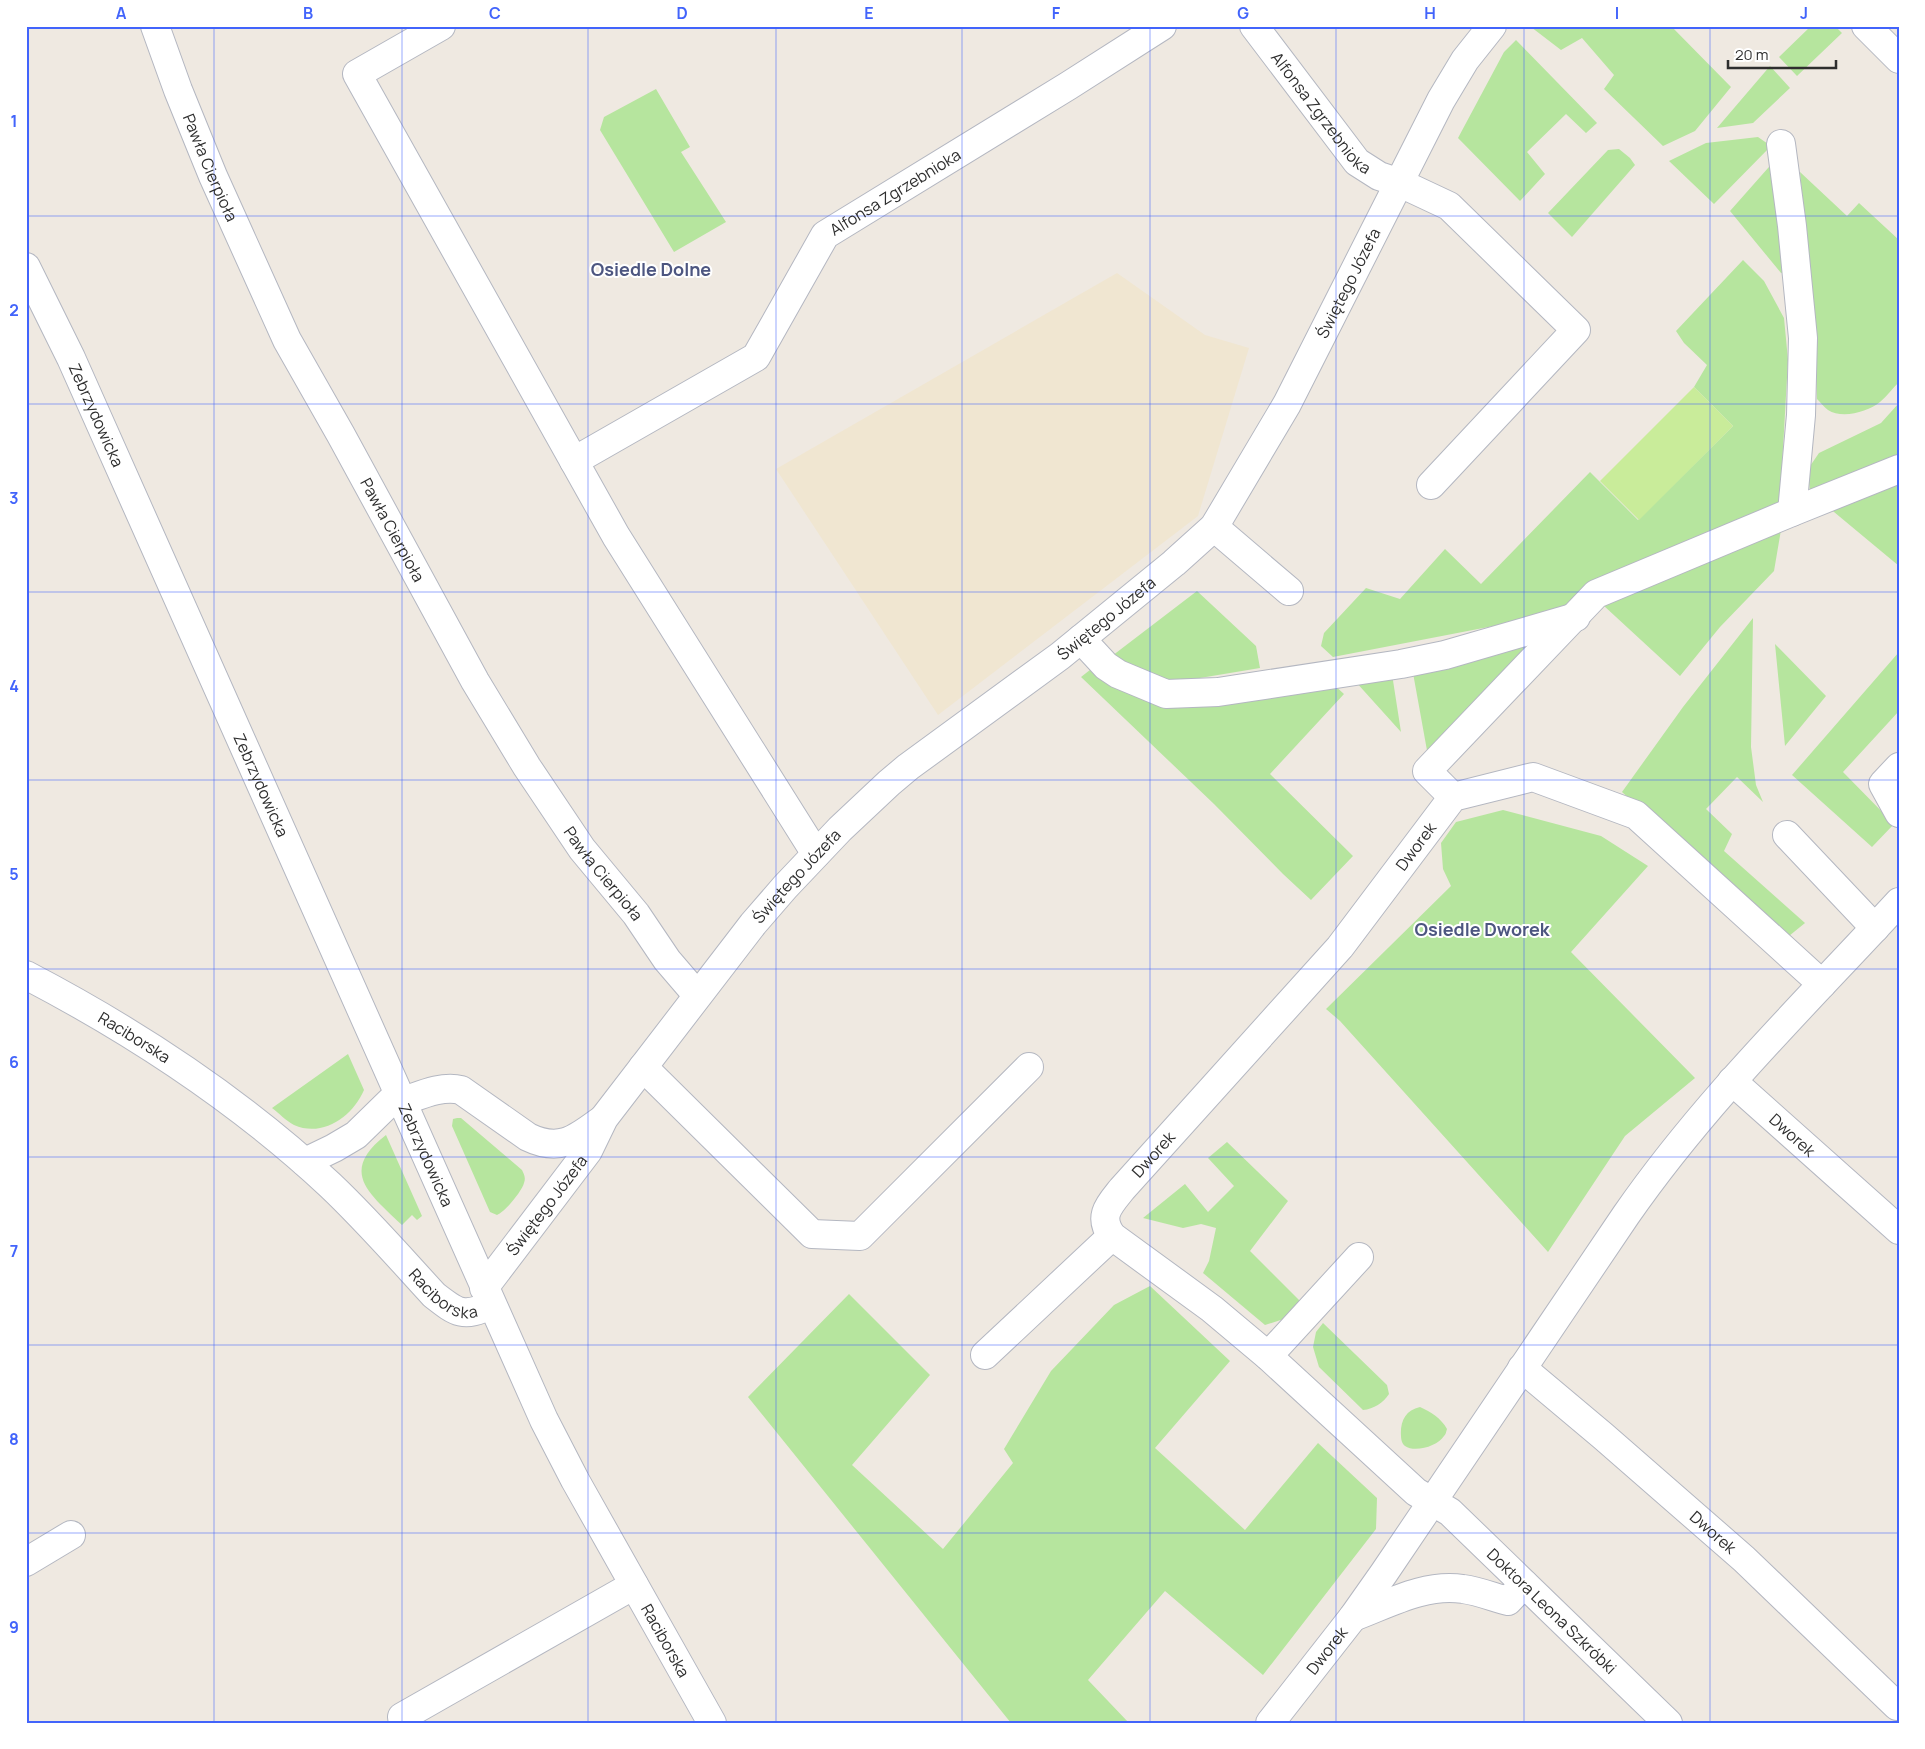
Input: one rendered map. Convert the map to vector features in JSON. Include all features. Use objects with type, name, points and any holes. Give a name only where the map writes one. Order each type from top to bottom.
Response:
[{"type":"street","name":"Pawła Cierpioła","points":[[155,26],[178,90],[210,167],[286,340],[341,435],[475,681],[527,767],[582,849],[636,914],[667,960],[697,995]]},
{"type":"street","points":[[441,26],[357,74],[633,564],[816,854]]},
{"type":"street","name":"Alfonsa Zgrzebnioka","points":[[574,461],[756,357],[825,235],[1162,26]]},
{"type":"street","name":"Alfonsa Zgrzebnioka","points":[[1254,26],[1357,162],[1379,176],[1449,206],[1576,330],[1430,486]]},
{"type":"street","name":"Świętego Józefa","points":[[487,1297],[588,1150],[604,1118],[753,924],[816,854],[901,772],[1060,656],[1174,563],[1214,527],[1287,404],[1441,100],[1465,60],[1492,26]]},
{"type":"street","points":[[1866,26],[1899,59]]},
{"type":"street","points":[[1781,144],[1792,226],[1803,338],[1801,415],[1792,512]]},
{"type":"street","name":"Zebrzydowicka","points":[[26,267],[79,375],[487,1297]]},
{"type":"street","points":[[1822,984],[1636,815],[1533,777],[1453,796],[1427,771],[1596,594],[1792,512],[1899,470]]},
{"type":"street","points":[[1214,527],[1289,591]]},
{"type":"street","points":[[1081,639],[1106,666],[1118,674],[1166,694],[1189,694],[1266,685],[1445,655],[1576,617]]},
{"type":"street","points":[[1899,767],[1883,784],[1899,813]]},
{"type":"street","name":"Dworek","points":[[1112,1236],[1106,1229],[1104,1218],[1108,1206],[1340,947],[1453,796]]},
{"type":"street","points":[[1787,835],[1875,928]]},
{"type":"street","name":"Dworek","points":[[1270,1723],[1353,1617],[1643,1191],[1683,1139],[1732,1081],[1899,902]]},
{"type":"street","name":"Raciborska","points":[[26,975],[101,1016],[160,1053],[241,1111],[305,1162],[359,1212],[434,1294],[455,1310],[469,1313],[487,1297],[548,1428],[575,1480],[712,1723]]},
{"type":"street","points":[[643,1067],[812,1234],[860,1236],[1029,1067]]},
{"type":"street","name":"Dworek","points":[[1732,1081],[1899,1230]]},
{"type":"street","name":"Świętego Józefa","points":[[399,1098],[453,1088],[461,1090],[528,1137],[539,1143],[546,1144],[570,1141],[604,1118]]},
{"type":"street","points":[[305,1162],[356,1135],[399,1098]]},
{"type":"street","points":[[985,1355],[1112,1236],[1212,1309],[1268,1356],[1416,1492],[1433,1502]]},
{"type":"street","points":[[1268,1356],[1359,1257]]},
{"type":"street","name":"Dworek","points":[[1522,1368],[1744,1559],[1897,1706]]},
{"type":"street","name":"Doktora Leona Szkróbki","points":[[1433,1502],[1450,1512],[1516,1592],[1668,1723]]},
{"type":"street","points":[[26,1562],[71,1535]]},
{"type":"street","points":[[402,1716],[634,1585]]},
{"type":"street","points":[[1353,1617],[1435,1588],[1516,1592]]},
{"type":"shaded area","points":[[1117,273],[1205,335],[1249,348],[1198,516],[938,715],[776,469]]},
{"type":"green space","points":[[1671,26],[1731,87],[1695,131],[1663,146],[1604,89],[1614,75],[1582,38],[1561,50],[1531,27]]},
{"type":"green space","points":[[1811,26],[1835,26],[1842,33],[1797,76],[1779,57]]},
{"type":"green space","points":[[1516,40],[1597,123],[1586,133],[1566,114],[1527,152],[1545,174],[1520,201],[1458,138],[1504,52]]},
{"type":"green space","points":[[1770,66],[1790,88],[1753,123],[1717,128]]},
{"type":"green space","points":[[656,89],[690,147],[681,152],[726,222],[674,252],[600,130],[604,117]]},
{"type":"green space","points":[[1758,137],[1771,146],[1714,204],[1669,161],[1706,143]]},
{"type":"green space","points":[[1619,149],[1635,165],[1572,237],[1548,213],[1608,150]]},
{"type":"green space","points":[[1776,159],[1789,272],[1781,273],[1730,211]]},
{"type":"green space","points":[[1800,172],[1847,216],[1859,203],[1899,240],[1899,382],[1875,406],[1855,413],[1834,413],[1817,399],[1814,317]]},
{"type":"green space","points":[[1743,260],[1764,281],[1784,318],[1788,360],[1780,502],[1775,508],[1567,607],[1504,624],[1333,657],[1321,646],[1324,633],[1366,588],[1400,599],[1445,549],[1481,584],[1590,472],[1638,520],[1733,426],[1694,387],[1707,365],[1684,343],[1676,331]]},
{"type":"green space","points":[[1694,387],[1733,426],[1639,520],[1600,481]]},
{"type":"green space","points":[[1899,403],[1899,461],[1810,493],[1808,469],[1819,453],[1881,423]]},
{"type":"green space","points":[[1899,478],[1899,566],[1828,507]]},
{"type":"green space","points":[[1781,530],[1774,571],[1720,627],[1680,676],[1603,605],[1726,555]]},
{"type":"green space","points":[[1197,591],[1256,646],[1260,668],[1158,685],[1108,659]]},
{"type":"green space","points":[[1753,618],[1751,747],[1756,785],[1763,802],[1737,777],[1706,809],[1732,834],[1724,851],[1805,923],[1789,936],[1704,865],[1622,792],[1683,707]]},
{"type":"green space","points":[[1538,641],[1428,756],[1413,673]]},
{"type":"green space","points":[[1775,644],[1826,696],[1785,746]]},
{"type":"green space","points":[[1899,652],[1899,711],[1843,772],[1894,824],[1872,847],[1792,775]]},
{"type":"green space","points":[[1095,666],[1170,707],[1333,684],[1344,694],[1270,774],[1353,856],[1311,900],[1081,677]]},
{"type":"green space","points":[[1392,674],[1401,732],[1355,681]]},
{"type":"green space","points":[[1503,810],[1601,836],[1648,866],[1571,952],[1695,1078],[1625,1136],[1548,1252],[1340,1021],[1326,1009],[1451,886],[1443,869],[1441,843],[1456,822]]},
{"type":"green space","points":[[348,1054],[364,1090],[359,1100],[345,1116],[336,1122],[316,1129],[305,1128],[294,1125],[272,1108]]},
{"type":"green space","points":[[461,1118],[522,1170],[525,1178],[523,1187],[509,1206],[497,1215],[490,1212],[452,1126],[453,1119]]},
{"type":"green space","points":[[386,1135],[422,1216],[417,1220],[412,1215],[402,1225],[370,1193],[364,1182],[362,1172],[364,1160],[372,1148]]},
{"type":"green space","points":[[1227,1142],[1288,1201],[1250,1251],[1300,1301],[1296,1315],[1265,1325],[1203,1273],[1209,1261],[1216,1228],[1201,1224],[1183,1228],[1143,1218],[1185,1184],[1208,1212],[1234,1186],[1208,1158]]},
{"type":"green space","points":[[1150,1286],[1230,1361],[1155,1448],[1245,1530],[1318,1443],[1377,1498],[1376,1529],[1263,1675],[1165,1591],[1088,1680],[1129,1723],[1011,1723],[748,1397],[849,1294],[930,1375],[852,1465],[943,1549],[1013,1463],[1004,1449],[1051,1371],[1114,1305]]},
{"type":"green space","points":[[1323,1323],[1387,1385],[1389,1394],[1378,1405],[1363,1410],[1319,1367],[1313,1347],[1316,1332]]},
{"type":"green space","points":[[1420,1407],[1435,1416],[1447,1429],[1441,1440],[1437,1443],[1420,1449],[1409,1448],[1401,1440],[1404,1417]]},
{"type":"district","name":"Osiedle Dolne","points":[[651,270]]},
{"type":"district","name":"Osiedle Dworek","points":[[1482,930]]}]
